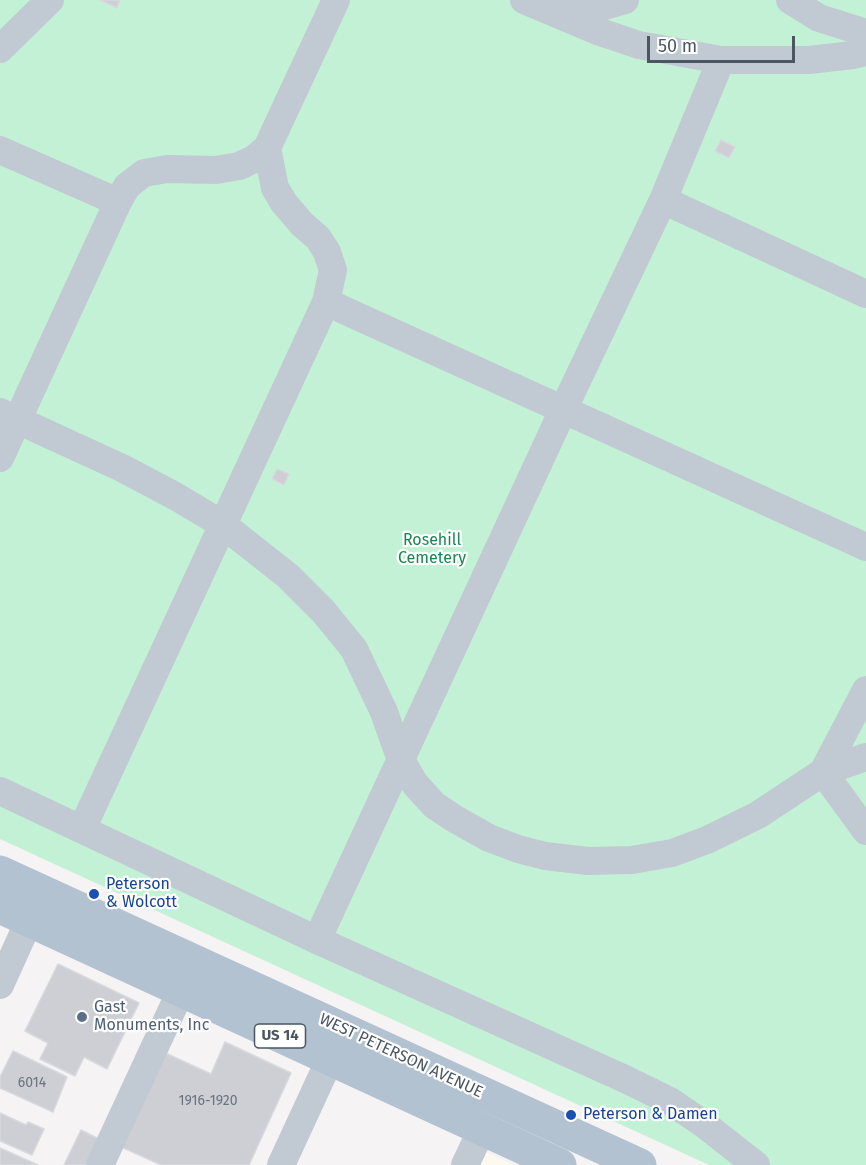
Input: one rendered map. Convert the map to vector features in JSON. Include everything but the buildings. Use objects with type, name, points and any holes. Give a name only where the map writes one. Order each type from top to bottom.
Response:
[{"type":"main road","name":"WEST PETERSON AVENUE","points":[[0,872],[43,891],[330,1059],[560,1165]]},
{"type":"main road","name":"WEST PETERSON AVENUE","points":[[14,914],[188,976],[640,1165]]},
{"type":"street","points":[[0,49],[50,0]]},
{"type":"street","points":[[0,458],[9,416],[127,186],[144,173],[166,170],[216,170],[239,165],[254,159],[267,148],[336,0]]},
{"type":"street","points":[[524,0],[600,32],[639,45],[721,60],[809,60],[866,52]]},
{"type":"street","points":[[554,13],[601,7],[624,0]]},
{"type":"street","points":[[790,0],[819,18],[866,33]]},
{"type":"street","points":[[317,940],[663,200],[721,60]]},
{"type":"street","points":[[82,830],[326,302],[333,270],[327,252],[318,238],[302,224],[274,188],[267,148]]},
{"type":"street","points":[[0,150],[118,202]]},
{"type":"street","points":[[663,200],[866,294]]},
{"type":"street","points":[[326,302],[564,408],[866,547]]},
{"type":"street","points":[[9,416],[175,496],[222,524],[288,576],[323,611],[354,649],[384,712],[401,760],[415,784],[434,805],[489,838],[545,856],[588,861],[633,860],[662,855],[707,840],[758,815],[823,772],[866,757]]},
{"type":"street","points":[[823,772],[866,690]]},
{"type":"street","points":[[823,772],[866,831]]},
{"type":"street","points":[[0,791],[317,940],[670,1101],[756,1165]]},
{"type":"street","points":[[0,985],[14,914],[43,891]]},
{"type":"street","points":[[100,1165],[188,976]]},
{"type":"street","points":[[281,1165],[330,1059]]},
{"type":"street","points":[[465,1165],[482,1130]]},
{"type":"shaded area","points":[[477,1148],[513,1165],[469,1165]]},
{"type":"green space","name":"Rosehill Cemetery","points":[[0,0],[866,0],[866,1165],[709,1165],[0,839]]},
{"type":"place","name":"Peterson & Wolcott","points":[[94,894]]},
{"type":"place","name":"Gast Monuments, Inc","points":[[82,1017]]},
{"type":"place","name":"Peterson & Damen","points":[[571,1115]]}]
